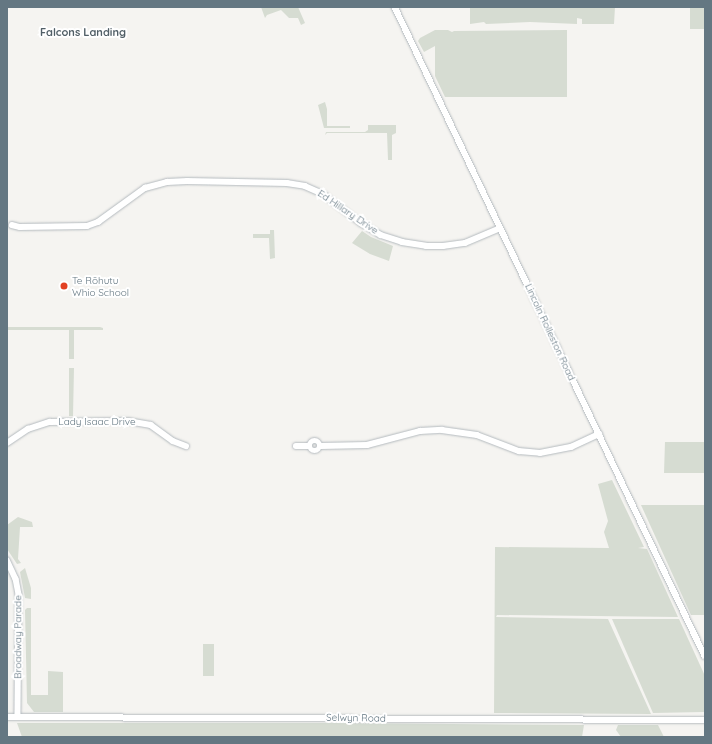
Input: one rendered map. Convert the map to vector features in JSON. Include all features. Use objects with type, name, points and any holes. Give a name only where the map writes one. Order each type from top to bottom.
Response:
[{"type":"street","name":"Lincoln Rolleston Road","points":[[395,7],[705,656]]},
{"type":"street","name":"Ed Hillary Drive","points":[[10,225],[20,223],[79,223],[105,216],[139,192],[160,183],[182,181],[287,183],[316,190],[381,235],[409,243],[443,246],[465,243],[500,228]]},
{"type":"street","name":"Lady Isaac Drive","points":[[7,443],[28,429],[50,422],[128,421],[151,424],[173,441],[186,446]]},
{"type":"street","points":[[296,446],[309,446],[315,441],[321,446],[367,445],[420,431],[442,430],[477,435],[519,451],[540,453],[571,447],[599,434]]},
{"type":"street","name":"Broadway Parade","points":[[7,560],[16,579],[19,595],[17,717]]},
{"type":"street","name":"Broadway Parade","points":[[7,566],[13,580],[15,594],[17,717]]},
{"type":"street","name":"Selwyn Road","points":[[7,717],[705,720]]},
{"type":"shaded area","points":[[261,7],[298,7],[305,23],[301,25],[298,18],[289,18],[281,10],[267,15],[265,18]]},
{"type":"shaded area","points":[[470,7],[615,7],[614,24],[582,24],[582,19],[577,18],[577,24],[530,22],[486,24],[484,22],[470,24]]},
{"type":"shaded area","points":[[690,7],[705,7],[705,29],[690,29]]},
{"type":"shaded area","points":[[435,30],[448,30],[452,32],[567,30],[567,97],[445,97],[435,76],[435,46],[424,52],[418,41],[420,38]]},
{"type":"shaded area","points":[[325,102],[327,109],[327,126],[350,126],[350,128],[324,128],[318,105]]},
{"type":"shaded area","points":[[368,125],[396,125],[396,133],[392,135],[392,160],[388,160],[387,133],[327,133],[325,135],[326,132],[365,132],[368,130]]},
{"type":"shaded area","points":[[270,230],[274,230],[275,258],[270,259],[269,238],[253,238],[253,234],[270,234]]},
{"type":"shaded area","points":[[362,231],[371,237],[393,246],[389,261],[370,254],[352,243]]},
{"type":"shaded area","points":[[7,327],[100,327],[103,328],[103,330],[74,330],[74,359],[69,359],[69,330],[7,330]]},
{"type":"shaded area","points":[[69,368],[74,368],[73,416],[69,416]]},
{"type":"shaded area","points":[[665,442],[705,442],[705,473],[664,473]]},
{"type":"shaded area","points":[[612,480],[644,547],[638,548],[647,549],[678,617],[497,615],[496,617],[608,619],[651,714],[494,713],[495,547],[609,548],[604,532],[608,521],[598,484]]},
{"type":"shaded area","points":[[641,505],[705,505],[705,615],[691,615]]},
{"type":"shaded area","points":[[18,517],[32,522],[33,527],[20,527],[18,559],[21,563],[17,564],[7,549],[7,525]]},
{"type":"shaded area","points":[[25,568],[31,588],[31,599],[25,598],[20,572]]},
{"type":"shaded area","points":[[27,608],[31,608],[31,695],[48,695],[48,671],[63,672],[63,712],[34,712],[27,703],[25,610]]},
{"type":"shaded area","points":[[612,619],[679,619],[705,676],[705,712],[653,713]]},
{"type":"shaded area","points":[[203,644],[214,644],[214,676],[203,676]]},
{"type":"shaded area","points":[[17,723],[584,725],[582,737],[22,737]]},
{"type":"shaded area","points":[[618,725],[658,725],[664,737],[621,737],[616,730]]},
{"type":"place","name":"Te Rōhutu Whio School","points":[[64,286]]},
{"type":"district","name":"Falcons Landing","points":[[83,32]]}]
